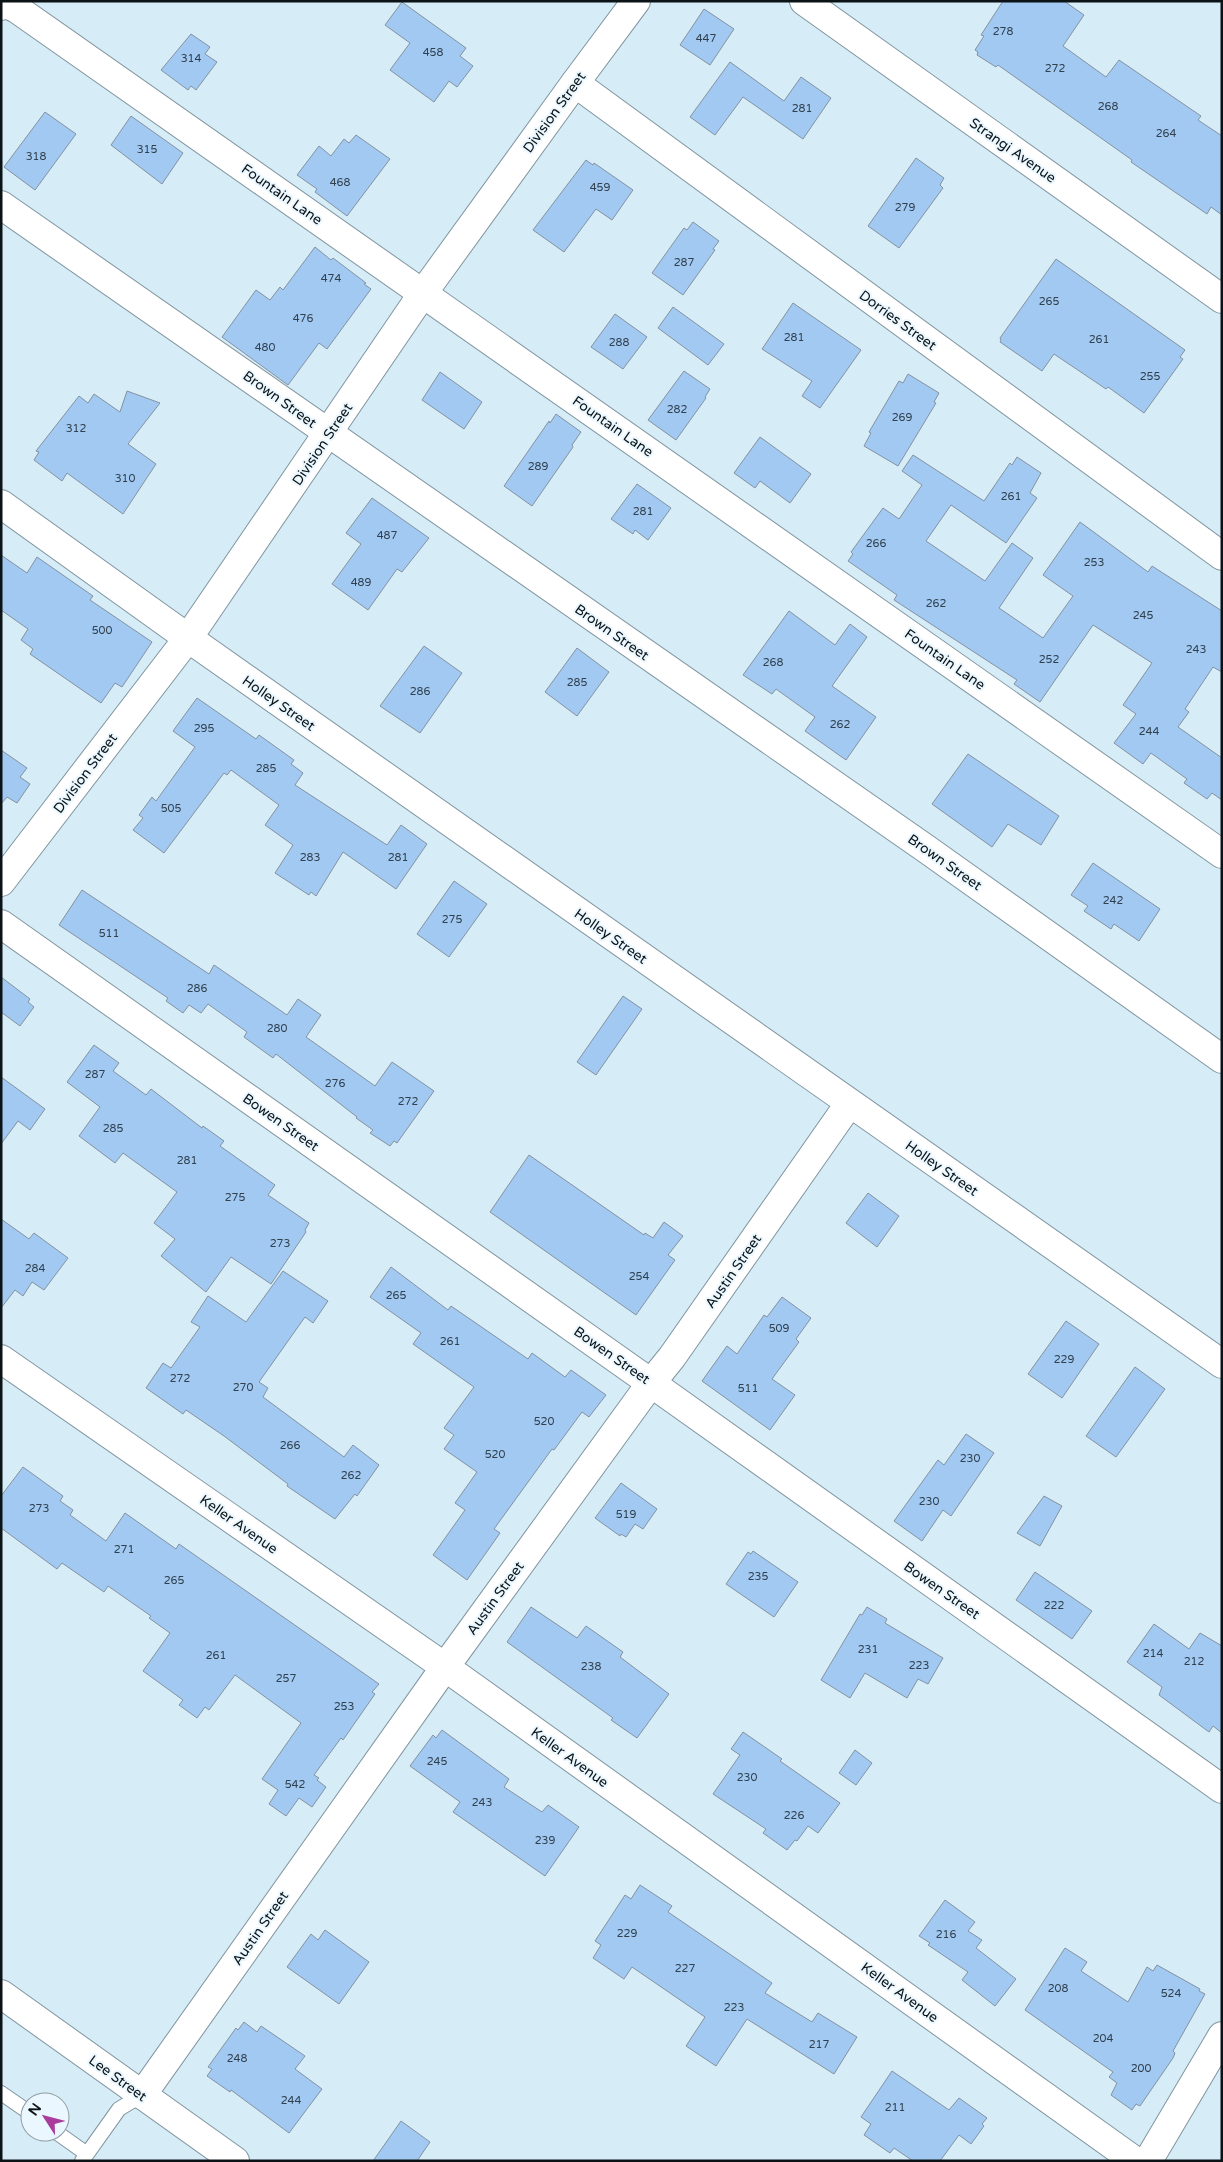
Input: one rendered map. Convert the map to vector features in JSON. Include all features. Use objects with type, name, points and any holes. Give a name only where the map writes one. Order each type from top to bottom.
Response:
[{"type":"street","name":"Division Street","points":[[1,882],[188,638],[329,434],[423,293],[636,1]]},
{"type":"street","name":"Strangi Avenue","points":[[804,1],[1222,299]]},
{"type":"street","name":"Fountain Lane","points":[[2,5],[7,4],[17,10],[1222,854]]},
{"type":"street","name":"Dorries Street","points":[[575,83],[1222,556]]},
{"type":"street","name":"Brown Street","points":[[1,205],[925,848],[1222,1059]]},
{"type":"street","name":"Holley Street","points":[[1,504],[849,1104],[1222,1364]]},
{"type":"street","name":"Bowen Street","points":[[1,924],[1222,1789]]},
{"type":"street","name":"Austin Street","points":[[142,2095],[445,1667],[651,1383],[672,1357],[849,1104]]},
{"type":"street","name":"Keller Avenue","points":[[1,1359],[445,1667],[1135,2161]]},
{"type":"street","name":"Lee Street","points":[[1,1994],[235,2161]]},
{"type":"street","points":[[1148,2161],[1222,2036]]},
{"type":"lane","points":[[1,2093],[20,2106]]},
{"type":"lane","points":[[68,2142],[85,2157],[119,2109],[142,2095]]},
{"type":"building","points":[[1003,1],[1064,1],[1084,15],[1063,46],[1106,77],[1119,60],[1201,116],[1198,120],[1222,136],[1222,215],[1211,207],[1207,214],[1131,162],[1132,160],[998,65],[996,67],[977,55],[978,52],[975,50],[984,36],[981,35]]},
{"type":"building","points":[[402,2],[466,48],[460,56],[473,66],[457,87],[449,81],[434,102],[390,70],[410,43],[385,25]]},
{"type":"building","points":[[704,9],[734,29],[710,65],[680,45]]},
{"type":"building","points":[[191,34],[210,47],[205,54],[217,62],[196,90],[191,86],[188,90],[161,70]]},
{"type":"building","points":[[730,62],[784,101],[801,77],[831,98],[803,139],[743,97],[715,135],[690,117]]},
{"type":"building","points":[[45,112],[76,134],[35,190],[4,167]]},
{"type":"building","points":[[131,116],[183,153],[162,184],[111,145]]},
{"type":"building","points":[[356,135],[390,159],[347,216],[315,192],[317,189],[297,175],[319,146],[331,156],[344,139],[349,143]]},
{"type":"building","points":[[916,158],[944,178],[940,185],[943,188],[899,248],[868,226]]},
{"type":"building","points":[[586,160],[593,165],[594,163],[633,190],[612,220],[596,209],[564,252],[533,230]]},
{"type":"building","points":[[693,222],[719,241],[713,249],[715,250],[683,295],[652,273],[684,228],[687,230]]},
{"type":"building","points":[[315,247],[331,260],[333,258],[371,289],[327,349],[319,343],[288,385],[222,337],[256,290],[270,300],[280,287],[283,290]]},
{"type":"building","points":[[1056,259],[1185,350],[1180,357],[1183,359],[1144,413],[1108,387],[1106,389],[1054,354],[1042,371],[1000,342],[1000,338]]},
{"type":"building","points":[[793,303],[861,350],[820,408],[802,396],[812,381],[762,349]]},
{"type":"building","points":[[673,307],[724,344],[708,365],[658,328]]},
{"type":"building","points":[[615,314],[647,337],[623,369],[591,347]]},
{"type":"building","points":[[684,371],[710,389],[706,398],[676,440],[648,420]]},
{"type":"building","points":[[440,372],[482,402],[464,429],[422,400]]},
{"type":"building","points":[[908,374],[939,393],[934,402],[936,403],[898,466],[864,446],[871,433],[869,432],[899,381],[903,383]]},
{"type":"building","points":[[127,391],[160,403],[128,444],[156,464],[123,514],[67,473],[62,481],[34,460],[39,452],[36,451],[79,396],[88,403],[94,394],[120,412]]},
{"type":"building","points":[[556,414],[581,432],[572,445],[573,447],[532,506],[504,486],[549,421],[550,423]]},
{"type":"building","points":[[760,437],[811,474],[790,503],[760,481],[755,488],[734,473]]},
{"type":"building","points":[[913,455],[984,501],[1010,463],[1012,465],[1017,457],[1041,473],[1030,493],[1037,498],[1006,543],[951,505],[926,541],[985,581],[1012,543],[1033,558],[999,608],[1043,638],[1073,596],[1043,575],[1080,522],[1148,572],[1152,566],[1222,611],[1222,672],[1213,667],[1185,709],[1189,712],[1178,727],[1222,758],[1222,800],[1212,793],[1207,799],[1184,783],[1187,779],[1151,753],[1143,764],[1114,743],[1136,714],[1123,705],[1152,663],[1093,625],[1040,702],[1014,684],[1017,680],[894,600],[897,595],[848,561],[853,554],[851,552],[883,508],[899,519],[922,485],[902,471]]},
{"type":"building","points":[[637,484],[671,508],[648,540],[635,530],[633,534],[611,519]]},
{"type":"building","points":[[372,498],[429,538],[402,572],[397,569],[368,610],[332,584],[361,544],[346,533]]},
{"type":"building","points":[[1,555],[27,573],[37,557],[93,596],[90,600],[152,642],[122,687],[115,683],[101,703],[30,654],[33,649],[21,640],[28,629],[1,610]]},
{"type":"building","points":[[789,611],[835,645],[850,624],[867,637],[832,686],[876,717],[846,760],[805,731],[815,717],[776,689],[772,694],[743,675]]},
{"type":"building","points":[[424,646],[462,673],[420,733],[380,706]]},
{"type":"building","points":[[577,648],[609,672],[577,716],[545,692]]},
{"type":"building","points":[[197,698],[256,739],[259,735],[294,760],[291,764],[303,773],[295,785],[387,845],[401,825],[427,844],[396,889],[343,852],[316,896],[311,892],[309,895],[275,873],[293,845],[265,825],[279,805],[231,770],[227,775],[224,773],[164,853],[133,830],[143,818],[139,815],[152,797],[156,801],[195,747],[173,731]]},
{"type":"building","points":[[1,750],[27,768],[20,777],[30,784],[17,803],[7,797],[1,804]]},
{"type":"building","points":[[968,754],[1059,816],[1041,845],[1008,824],[992,847],[932,804]]},
{"type":"building","points":[[1093,863],[1160,909],[1139,941],[1114,924],[1111,929],[1084,911],[1088,906],[1071,895]]},
{"type":"building","points":[[454,881],[487,904],[449,957],[417,934]]},
{"type":"building","points":[[82,890],[209,974],[214,965],[287,1015],[298,999],[321,1015],[306,1037],[375,1086],[392,1062],[434,1091],[397,1143],[394,1141],[390,1146],[370,1133],[373,1130],[276,1054],[273,1058],[244,1037],[247,1032],[208,1004],[201,1013],[189,1005],[183,1013],[166,1001],[168,998],[59,925]]},
{"type":"building","points":[[1,977],[30,999],[28,1002],[34,1007],[20,1026],[1,1012]]},
{"type":"building","points":[[623,996],[642,1009],[596,1075],[577,1062]]},
{"type":"building","points":[[94,1045],[119,1063],[113,1071],[146,1095],[151,1089],[202,1128],[203,1126],[224,1141],[220,1146],[275,1185],[268,1195],[309,1223],[305,1230],[306,1232],[271,1284],[231,1257],[206,1292],[161,1256],[175,1239],[154,1223],[177,1192],[123,1153],[115,1163],[79,1136],[100,1107],[67,1082]]},
{"type":"building","points":[[1,1077],[45,1109],[30,1130],[18,1121],[1,1144]]},
{"type":"building","points":[[529,1155],[644,1235],[645,1233],[653,1238],[664,1222],[683,1236],[668,1255],[675,1260],[636,1315],[490,1212]]},
{"type":"building","points":[[868,1193],[899,1216],[877,1247],[846,1223]]},
{"type":"building","points":[[1,1219],[29,1239],[34,1233],[68,1258],[44,1290],[32,1282],[23,1296],[15,1290],[1,1308]]},
{"type":"building","points":[[391,1267],[448,1310],[451,1306],[528,1359],[532,1353],[565,1377],[571,1370],[606,1395],[589,1417],[582,1412],[554,1450],[552,1449],[494,1529],[500,1533],[467,1580],[433,1555],[465,1510],[455,1503],[477,1472],[444,1449],[454,1435],[444,1428],[474,1387],[413,1344],[421,1333],[370,1297]]},
{"type":"building","points":[[283,1271],[328,1301],[313,1323],[305,1317],[259,1382],[268,1388],[263,1397],[344,1457],[353,1445],[379,1465],[357,1496],[355,1494],[335,1519],[287,1486],[288,1484],[224,1436],[186,1410],[183,1414],[146,1388],[163,1363],[171,1368],[200,1327],[191,1322],[208,1296],[246,1322]]},
{"type":"building","points":[[782,1297],[811,1318],[796,1339],[799,1342],[772,1379],[795,1395],[770,1430],[702,1381],[727,1346],[737,1354],[764,1315],[767,1317]]},
{"type":"building","points":[[1066,1321],[1099,1344],[1062,1398],[1028,1374]]},
{"type":"building","points":[[1135,1367],[1165,1389],[1116,1457],[1086,1436]]},
{"type":"building","points":[[966,1434],[994,1453],[951,1516],[943,1510],[922,1541],[894,1521],[938,1460],[944,1465]]},
{"type":"building","points":[[23,1467],[63,1496],[60,1501],[73,1510],[70,1515],[106,1541],[125,1513],[176,1549],[179,1544],[379,1684],[372,1692],[375,1694],[343,1740],[341,1738],[314,1775],[326,1787],[312,1807],[299,1798],[286,1816],[269,1804],[278,1790],[262,1779],[301,1723],[235,1675],[209,1710],[205,1707],[197,1718],[179,1705],[183,1700],[143,1671],[170,1633],[149,1618],[151,1616],[108,1586],[104,1592],[62,1563],[57,1569],[1,1528],[1,1496]]},
{"type":"building","points":[[621,1483],[657,1509],[643,1529],[635,1524],[626,1537],[621,1534],[620,1536],[595,1518]]},
{"type":"building","points":[[1044,1496],[1062,1506],[1040,1546],[1017,1533]]},
{"type":"building","points":[[753,1551],[798,1582],[774,1617],[726,1584],[748,1552],[751,1554]]},
{"type":"building","points":[[1035,1572],[1092,1611],[1072,1639],[1016,1600]]},
{"type":"building","points":[[531,1607],[577,1638],[586,1626],[623,1652],[620,1657],[669,1694],[637,1738],[611,1720],[613,1718],[507,1642]]},
{"type":"building","points":[[867,1607],[887,1619],[885,1623],[943,1658],[928,1684],[918,1679],[907,1698],[865,1673],[850,1698],[821,1680],[860,1614],[862,1615]]},
{"type":"building","points":[[1154,1624],[1189,1649],[1200,1633],[1222,1646],[1222,1733],[1213,1726],[1209,1732],[1159,1695],[1162,1687],[1127,1662]]},
{"type":"building","points":[[442,1730],[509,1779],[504,1787],[542,1812],[548,1805],[579,1827],[545,1876],[453,1812],[460,1802],[410,1766],[433,1735],[436,1738]]},
{"type":"building","points":[[743,1732],[782,1759],[780,1761],[840,1803],[818,1833],[808,1826],[797,1841],[795,1840],[787,1850],[763,1833],[766,1829],[713,1794],[740,1755],[731,1749]]},
{"type":"building","points":[[855,1750],[872,1763],[856,1785],[839,1773]]},
{"type":"building","points":[[640,1885],[672,1906],[668,1912],[772,1983],[765,1993],[812,2022],[818,2013],[857,2037],[834,2074],[747,2019],[716,2066],[686,2046],[705,2017],[632,1967],[624,1979],[593,1958],[601,1945],[595,1941],[625,1895],[631,1899]]},
{"type":"building","points":[[945,1900],[975,1922],[968,1931],[982,1940],[976,1948],[1016,1979],[995,2006],[962,1980],[968,1972],[928,1945],[930,1943],[919,1936]]},
{"type":"building","points":[[325,1930],[369,1962],[339,2004],[287,1967],[311,1934],[318,1940]]},
{"type":"building","points":[[1065,1948],[1087,1962],[1081,1971],[1128,2002],[1147,1967],[1153,1971],[1157,1965],[1200,1989],[1199,1991],[1205,1994],[1173,2051],[1175,2053],[1173,2058],[1140,2106],[1136,2104],[1132,2110],[1111,2095],[1117,2083],[1109,2077],[1113,2072],[1025,2010]]},
{"type":"building","points":[[244,2022],[257,2032],[261,2026],[305,2056],[295,2069],[322,2089],[289,2133],[231,2090],[230,2092],[207,2076],[212,2069],[208,2067],[236,2028],[238,2030]]},
{"type":"building","points":[[892,2071],[949,2110],[959,2098],[987,2118],[982,2124],[984,2126],[971,2144],[959,2135],[940,2161],[913,2161],[894,2148],[890,2153],[864,2135],[871,2124],[861,2117]]},
{"type":"building","points":[[401,2121],[430,2142],[417,2161],[373,2161]]}]
